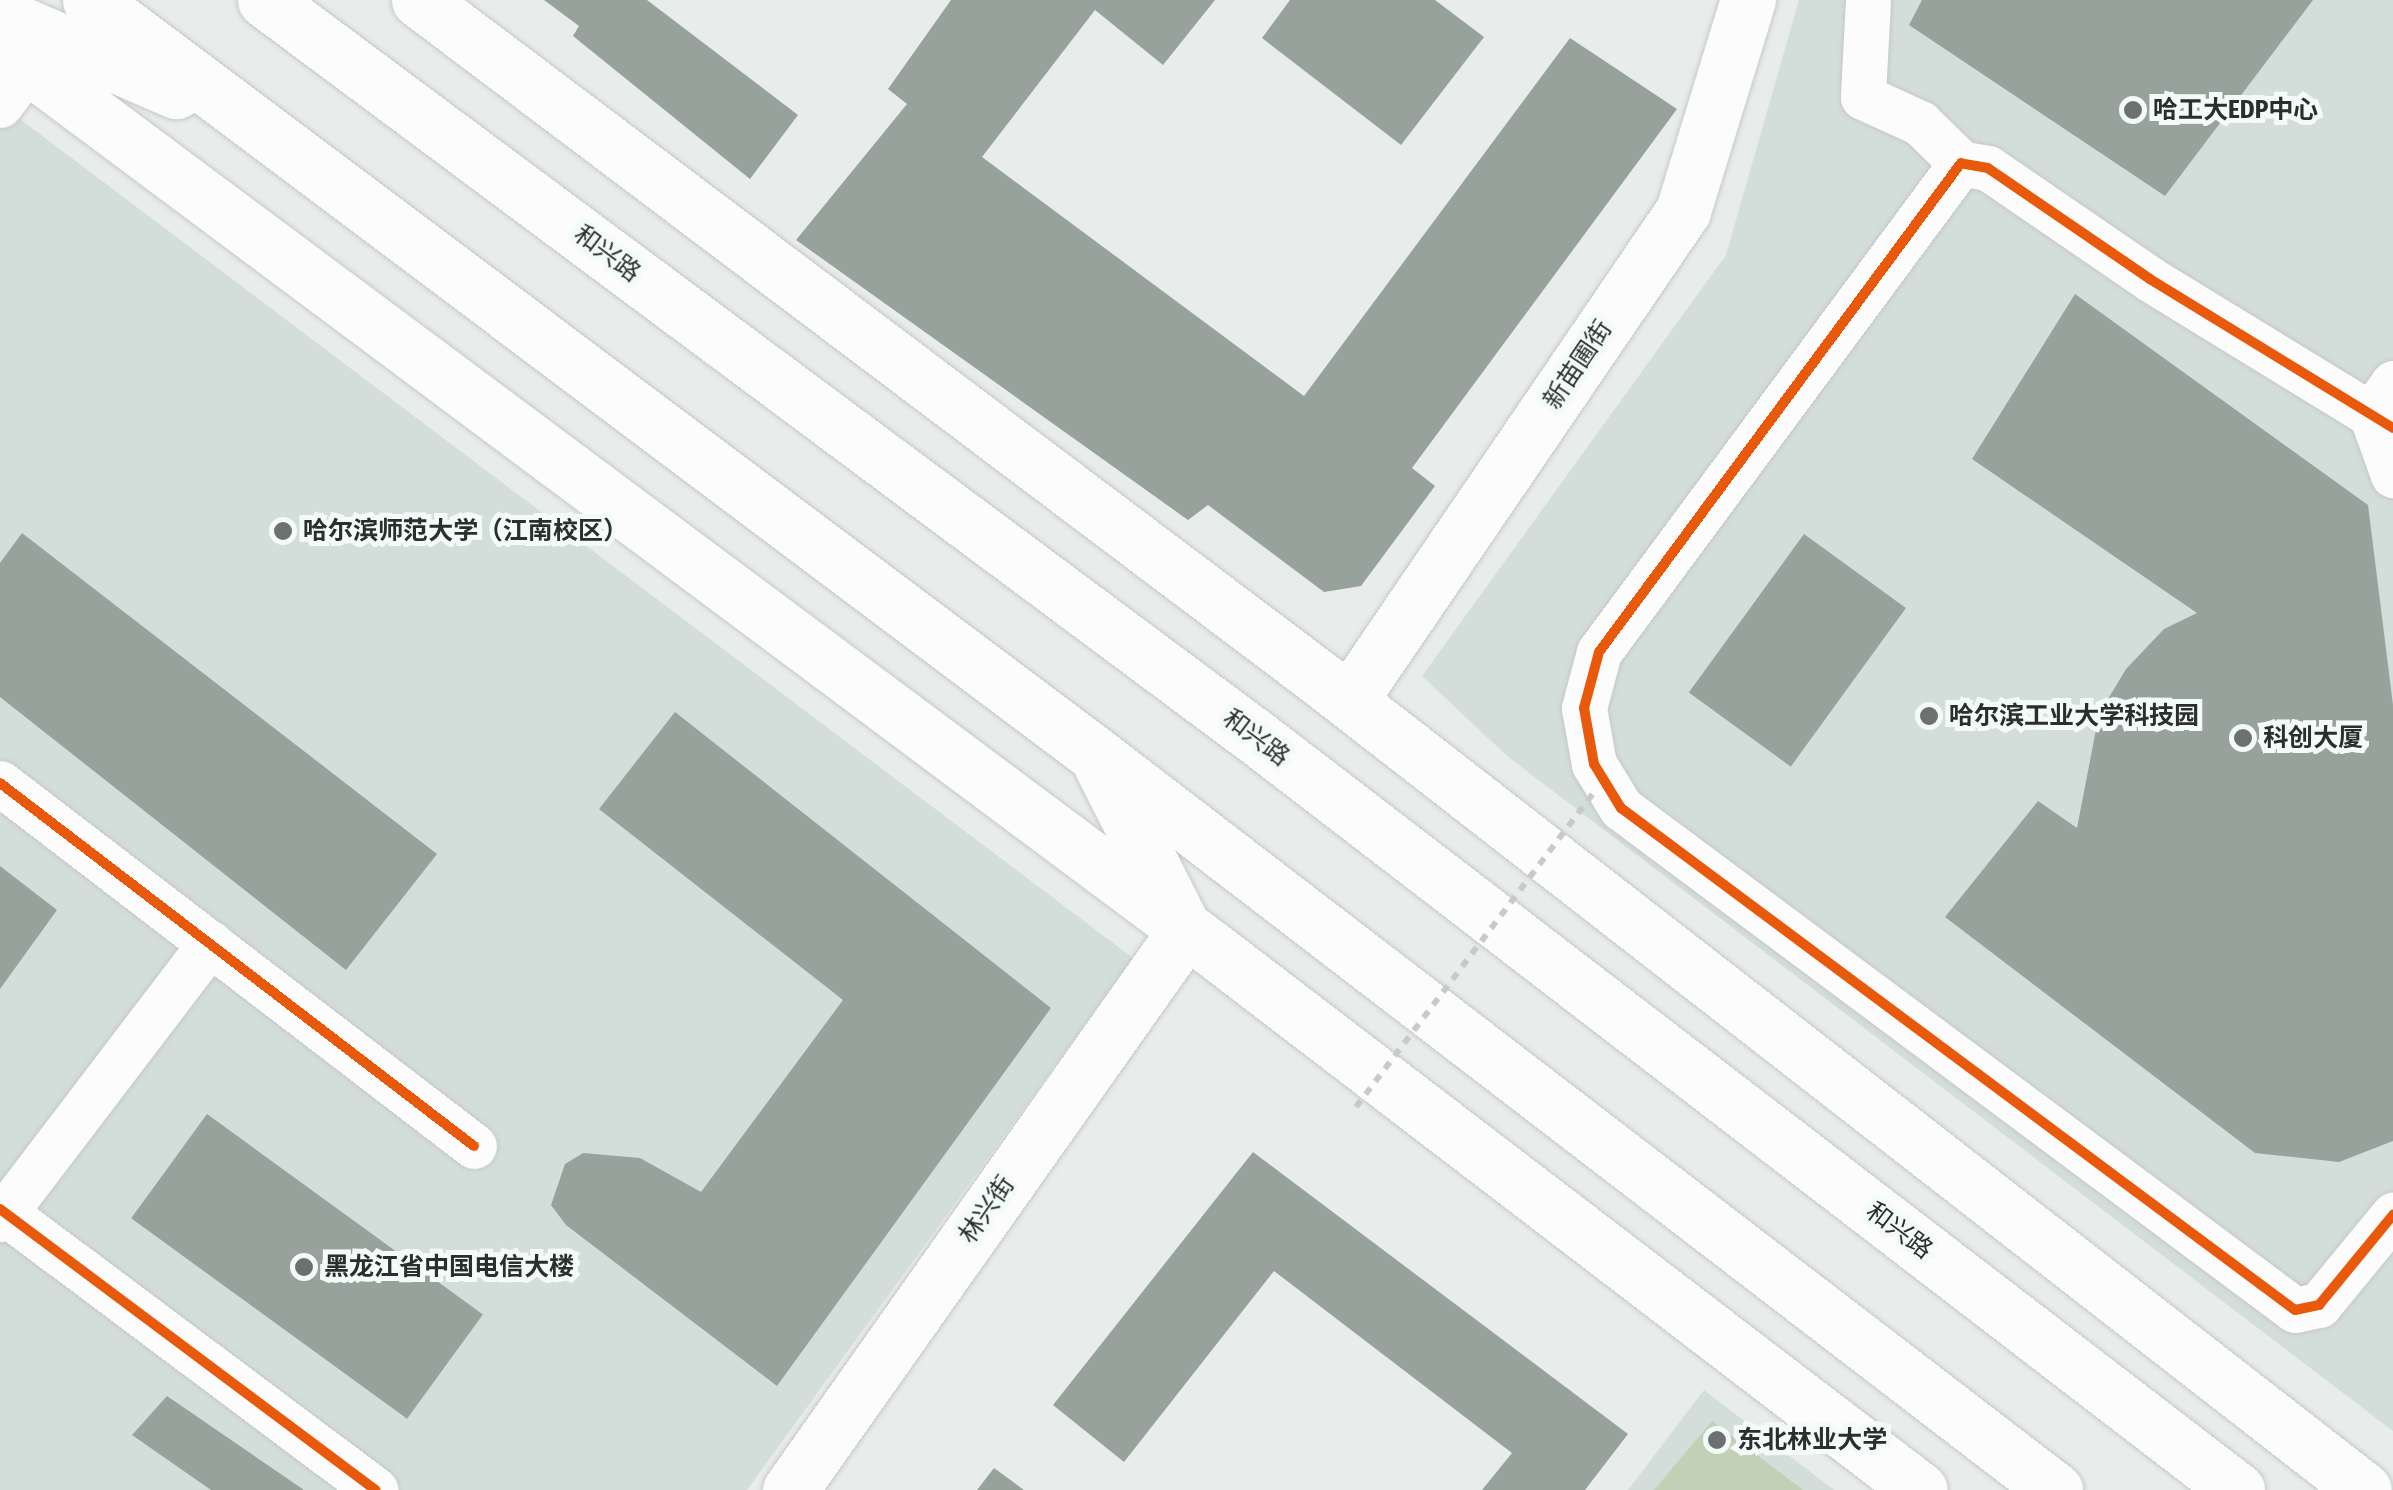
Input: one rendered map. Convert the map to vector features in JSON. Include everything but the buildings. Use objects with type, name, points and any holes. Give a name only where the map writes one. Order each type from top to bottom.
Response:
[{"type":"main road","points":[[90,0],[1096,754],[2054,1490]]},
{"type":"main road","name":"和兴路","points":[[265,0],[1256,737],[2237,1490]]},
{"type":"main road","points":[[419,0],[1336,691],[2364,1490]]},
{"type":"main road","name":"新苗圃街","points":[[1336,691],[1664,190],[1720,0]]},
{"type":"main road","name":"新苗圃街","points":[[1336,691],[1683,212],[1748,0]]},
{"type":"main road","points":[[0,15],[248,122]]},
{"type":"main road","points":[[10,72],[1198,939],[1920,1490]]},
{"type":"main road","points":[[1096,754],[1198,939]]},
{"type":"main road","name":"林兴街","points":[[790,1490],[1198,939]]},
{"type":"main road","name":"林兴街","points":[[836,1490],[1198,939]]},
{"type":"main road","points":[[1902,1375],[1994,1490]]},
{"type":"street","points":[[1868,0],[1863,96],[1920,122],[1961,163],[1988,168],[2150,279],[2386,408],[2393,474]]},
{"type":"street","points":[[1961,163],[1599,652],[1584,708],[1594,764],[1621,808],[2295,1310],[2318,1306],[2393,1215]]},
{"type":"street","points":[[0,783],[474,1146]]},
{"type":"street","points":[[210,943],[2,1214],[376,1490]]},
{"type":"path","points":[[1356,1107],[1593,794]]},
{"type":"shaded area","name":"哈尔滨工业大学科技园","points":[[1799,0],[2393,0],[2393,1431],[1507,756],[1422,676],[1726,255]]},
{"type":"shaded area","name":"哈尔滨师范大学（江南校区）","points":[[0,104],[1133,958],[747,1490],[0,1490]]},
{"type":"shaded area","name":"东北林业大学","points":[[1704,1390],[1834,1490],[1628,1490]]},
{"type":"green space","points":[[1712,1421],[1803,1490],[1654,1490]]},
{"type":"cycle path","points":[[2393,428],[2150,279],[1988,168],[1961,163],[1599,652],[1584,708],[1594,764],[1621,808],[2295,1310],[2319,1305],[2393,1215]]},
{"type":"cycle path","points":[[0,783],[474,1146]]},
{"type":"cycle path","points":[[0,1209],[376,1490]]},
{"type":"place","name":"哈工大EDP中心","points":[[2133,110]]},
{"type":"place","name":"哈尔滨师范大学（江南校区）","points":[[283,531]]},
{"type":"place","name":"哈尔滨工业大学科技园","points":[[1929,716]]},
{"type":"place","name":"科创大厦","points":[[2243,738]]},
{"type":"place","name":"黑龙江省中国电信大楼","points":[[304,1267]]},
{"type":"place","name":"东北林业大学","points":[[1717,1440]]}]
